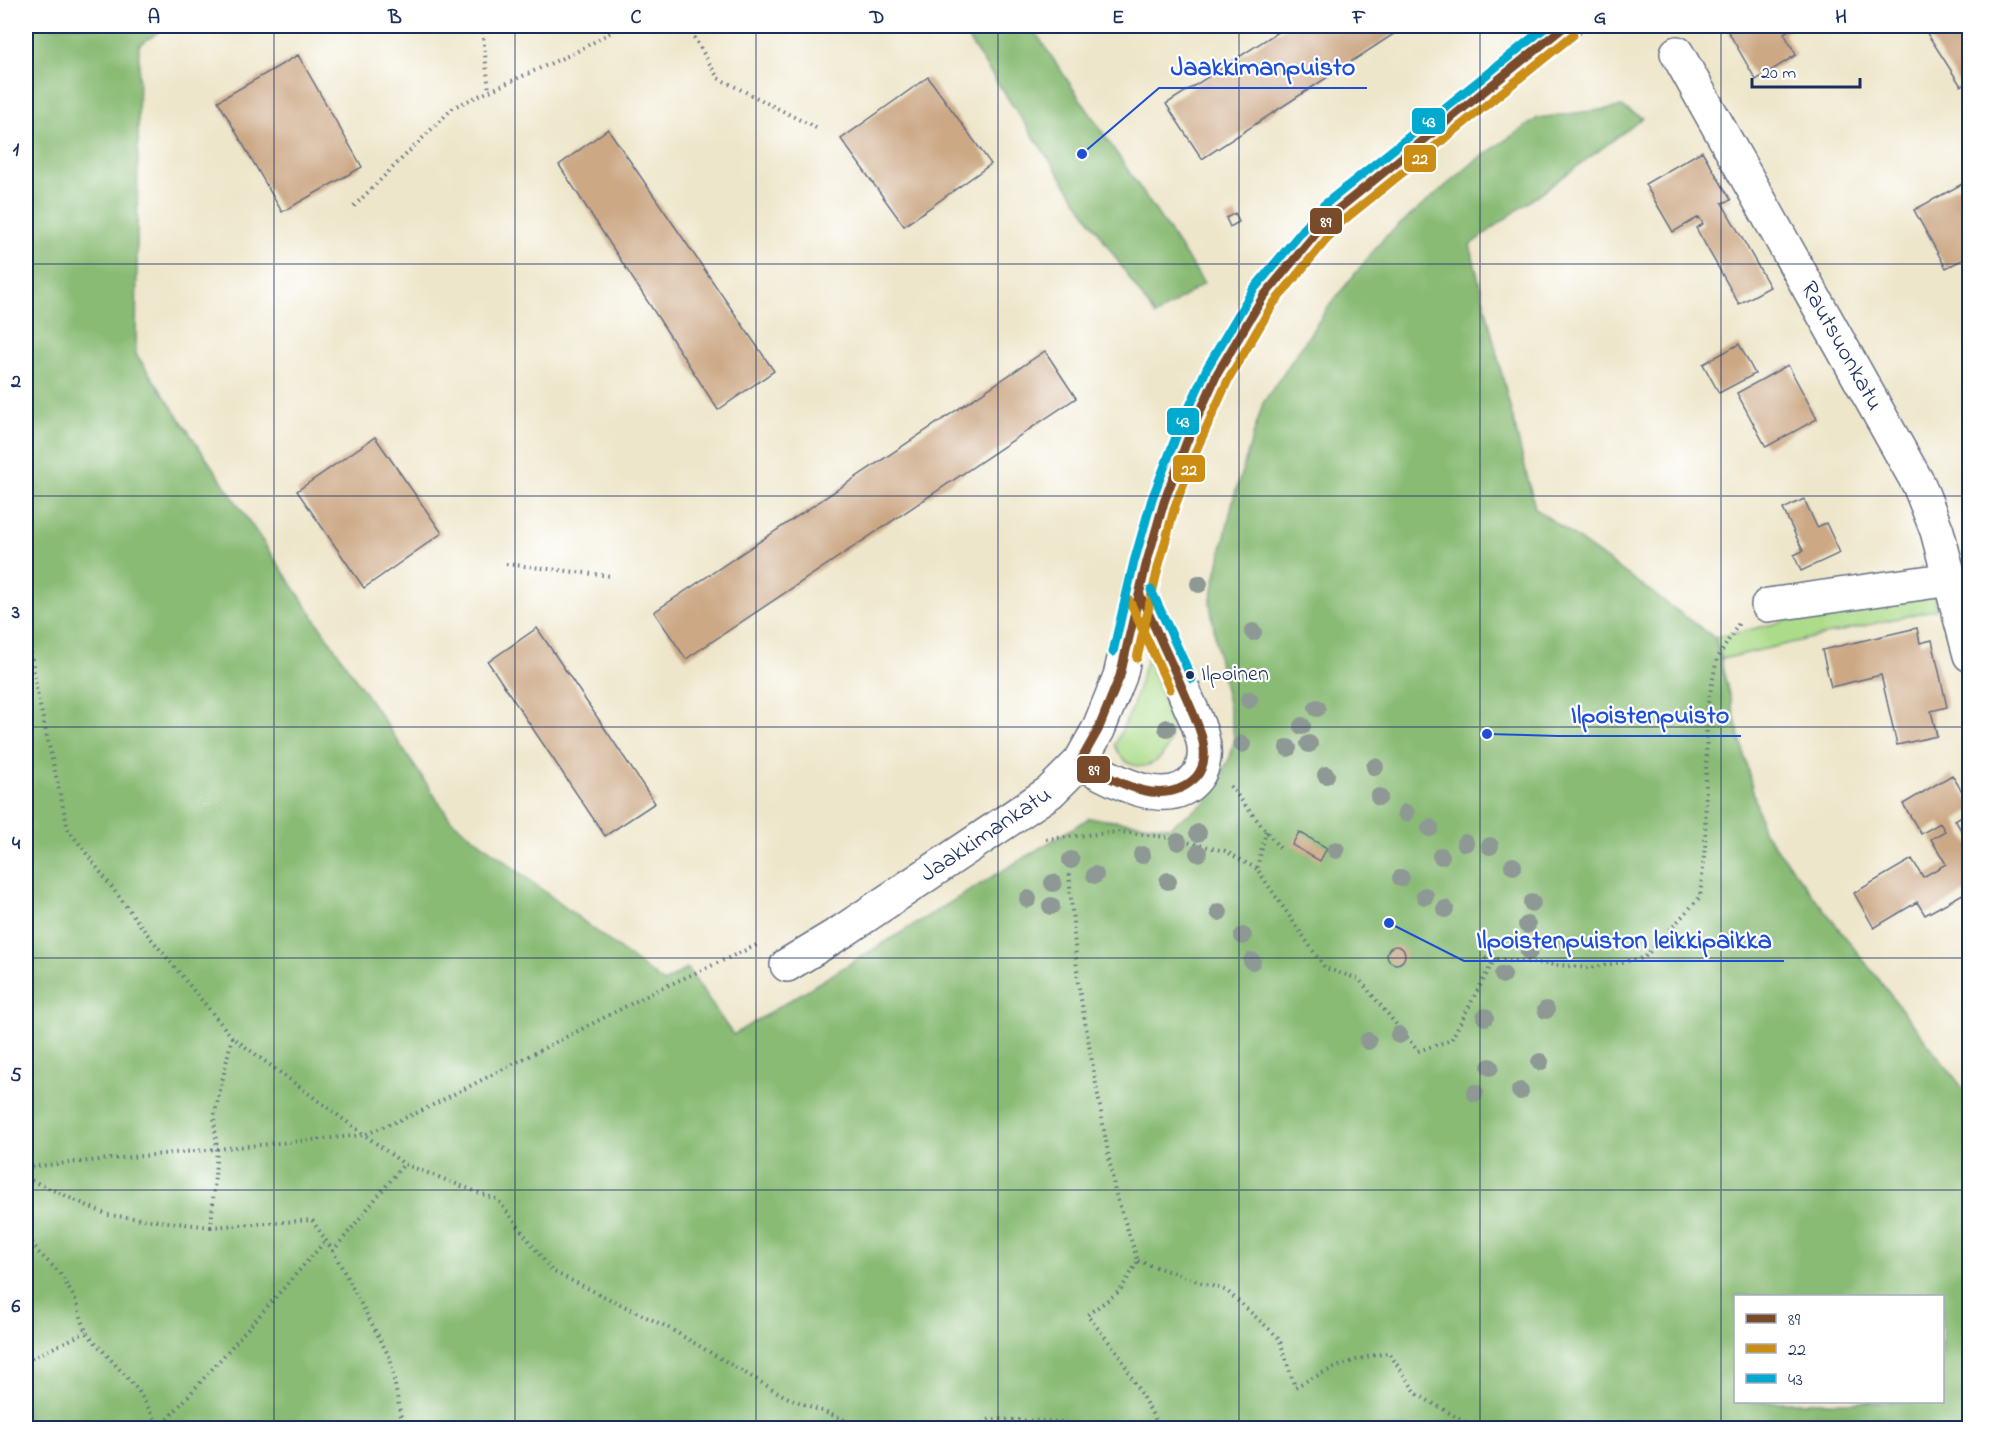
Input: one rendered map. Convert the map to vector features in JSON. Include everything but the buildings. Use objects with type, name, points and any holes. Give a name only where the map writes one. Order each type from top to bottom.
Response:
[{"type":"street","name":"Jaakkimankatu","points":[[787,965],[843,931],[1050,792],[1080,762],[1098,730],[1120,676],[1146,565],[1164,502],[1187,441],[1217,374],[1263,297],[1293,257],[1332,214],[1565,26]]},
{"type":"street","name":"Rautsuonkatu","points":[[1677,53],[1919,485],[1938,531],[1970,655]]},
{"type":"street","points":[[1768,605],[1951,579]]},
{"type":"street","points":[[1080,762],[1135,789],[1164,793],[1183,789],[1198,775],[1204,754],[1203,738],[1140,594]]},
{"type":"path","points":[[482,26],[489,91]]},
{"type":"path","points":[[354,206],[454,107],[576,52],[622,26]]},
{"type":"path","points":[[690,26],[691,32],[718,78],[816,128]]},
{"type":"path","points":[[506,564],[611,576]]},
{"type":"path","points":[[1485,958],[1589,968],[1644,958],[1700,897],[1705,846],[1707,708],[1717,658],[1738,624],[1768,605]]},
{"type":"path","points":[[26,617],[36,688],[68,829],[144,930],[232,1037],[404,1164],[498,1200],[552,1271],[667,1327],[786,1397],[865,1428]]},
{"type":"path","points":[[1204,754],[1282,851]]},
{"type":"path","points":[[1010,819],[1034,838],[1049,839],[1119,832],[1165,837],[1225,851],[1257,869],[1325,968],[1359,979],[1418,1051],[1451,1040],[1495,958]]},
{"type":"path","points":[[1257,869],[1266,831]]},
{"type":"path","points":[[1069,874],[1078,982],[1115,1192],[1138,1262]]},
{"type":"path","points":[[26,1167],[364,1135],[419,1112],[533,1056],[660,989],[761,943]]},
{"type":"path","points":[[211,1227],[217,1150],[214,1117],[232,1037]]},
{"type":"path","points":[[333,1251],[404,1164]]},
{"type":"path","points":[[26,1178],[108,1215],[211,1227],[312,1220],[333,1251],[390,1358],[403,1428]]},
{"type":"path","points":[[26,1232],[38,1252],[60,1273],[76,1301],[87,1332],[138,1390],[160,1428],[326,1240]]},
{"type":"path","points":[[1138,1262],[1120,1291],[1087,1315],[1118,1353],[1160,1428]]},
{"type":"path","points":[[1138,1262],[1227,1291],[1279,1338],[1295,1387],[1330,1368],[1368,1355],[1389,1353],[1417,1394],[1475,1428]]},
{"type":"path","points":[[26,1361],[87,1332]]},
{"type":"path","points":[[972,1428],[991,1419],[1065,1422],[1093,1428]]},
{"type":"green space","points":[[26,26],[168,26],[139,45],[136,354],[451,820],[664,983],[687,968],[733,1035],[1089,818],[1169,827],[1206,802],[1230,757],[1234,741],[1210,603],[1233,500],[1263,403],[1329,306],[1385,237],[1475,161],[1538,118],[1622,107],[1643,118],[1470,245],[1535,508],[1715,638],[1763,831],[1969,1096],[1969,1428],[26,1428]]},
{"type":"green space","points":[[959,26],[1031,26],[1204,283],[1155,316]]},
{"type":"green space","points":[[1932,586],[1937,609],[1722,659],[1715,638]]},
{"type":"green space","points":[[1147,658],[1166,708],[1171,734],[1163,755],[1147,765],[1138,766],[1129,763],[1121,756],[1115,745],[1133,706]]},
{"type":"transit line","name":"43","points":[[1113,652],[1134,562],[1152,499],[1176,437],[1207,368],[1253,290],[1324,205],[1547,26]]},
{"type":"transit line","name":"89","points":[[1140,595],[1194,715],[1204,747],[1203,762],[1197,776],[1180,789],[1166,792],[1136,789],[1080,762],[1098,730],[1120,676],[1146,565],[1164,502],[1187,441],[1217,374],[1263,297],[1332,214],[1565,26]]},
{"type":"transit line","name":"22","points":[[1137,658],[1175,506],[1198,446],[1228,380],[1273,304],[1340,223],[1573,35]]},
{"type":"transit line","name":"43","points":[[1151,590],[1192,679]]},
{"type":"transit line","name":"22","points":[[1129,600],[1170,689]]},
{"type":"place","name":"Jaakkimanpuisto","points":[[1082,154]]},
{"type":"place","name":"Ilpoinen","points":[[1190,675]]},
{"type":"place","name":"Ilpoistenpuisto","points":[[1487,734]]},
{"type":"place","name":"Ilpoistenpuiston leikkipaikka","points":[[1389,923]]}]
